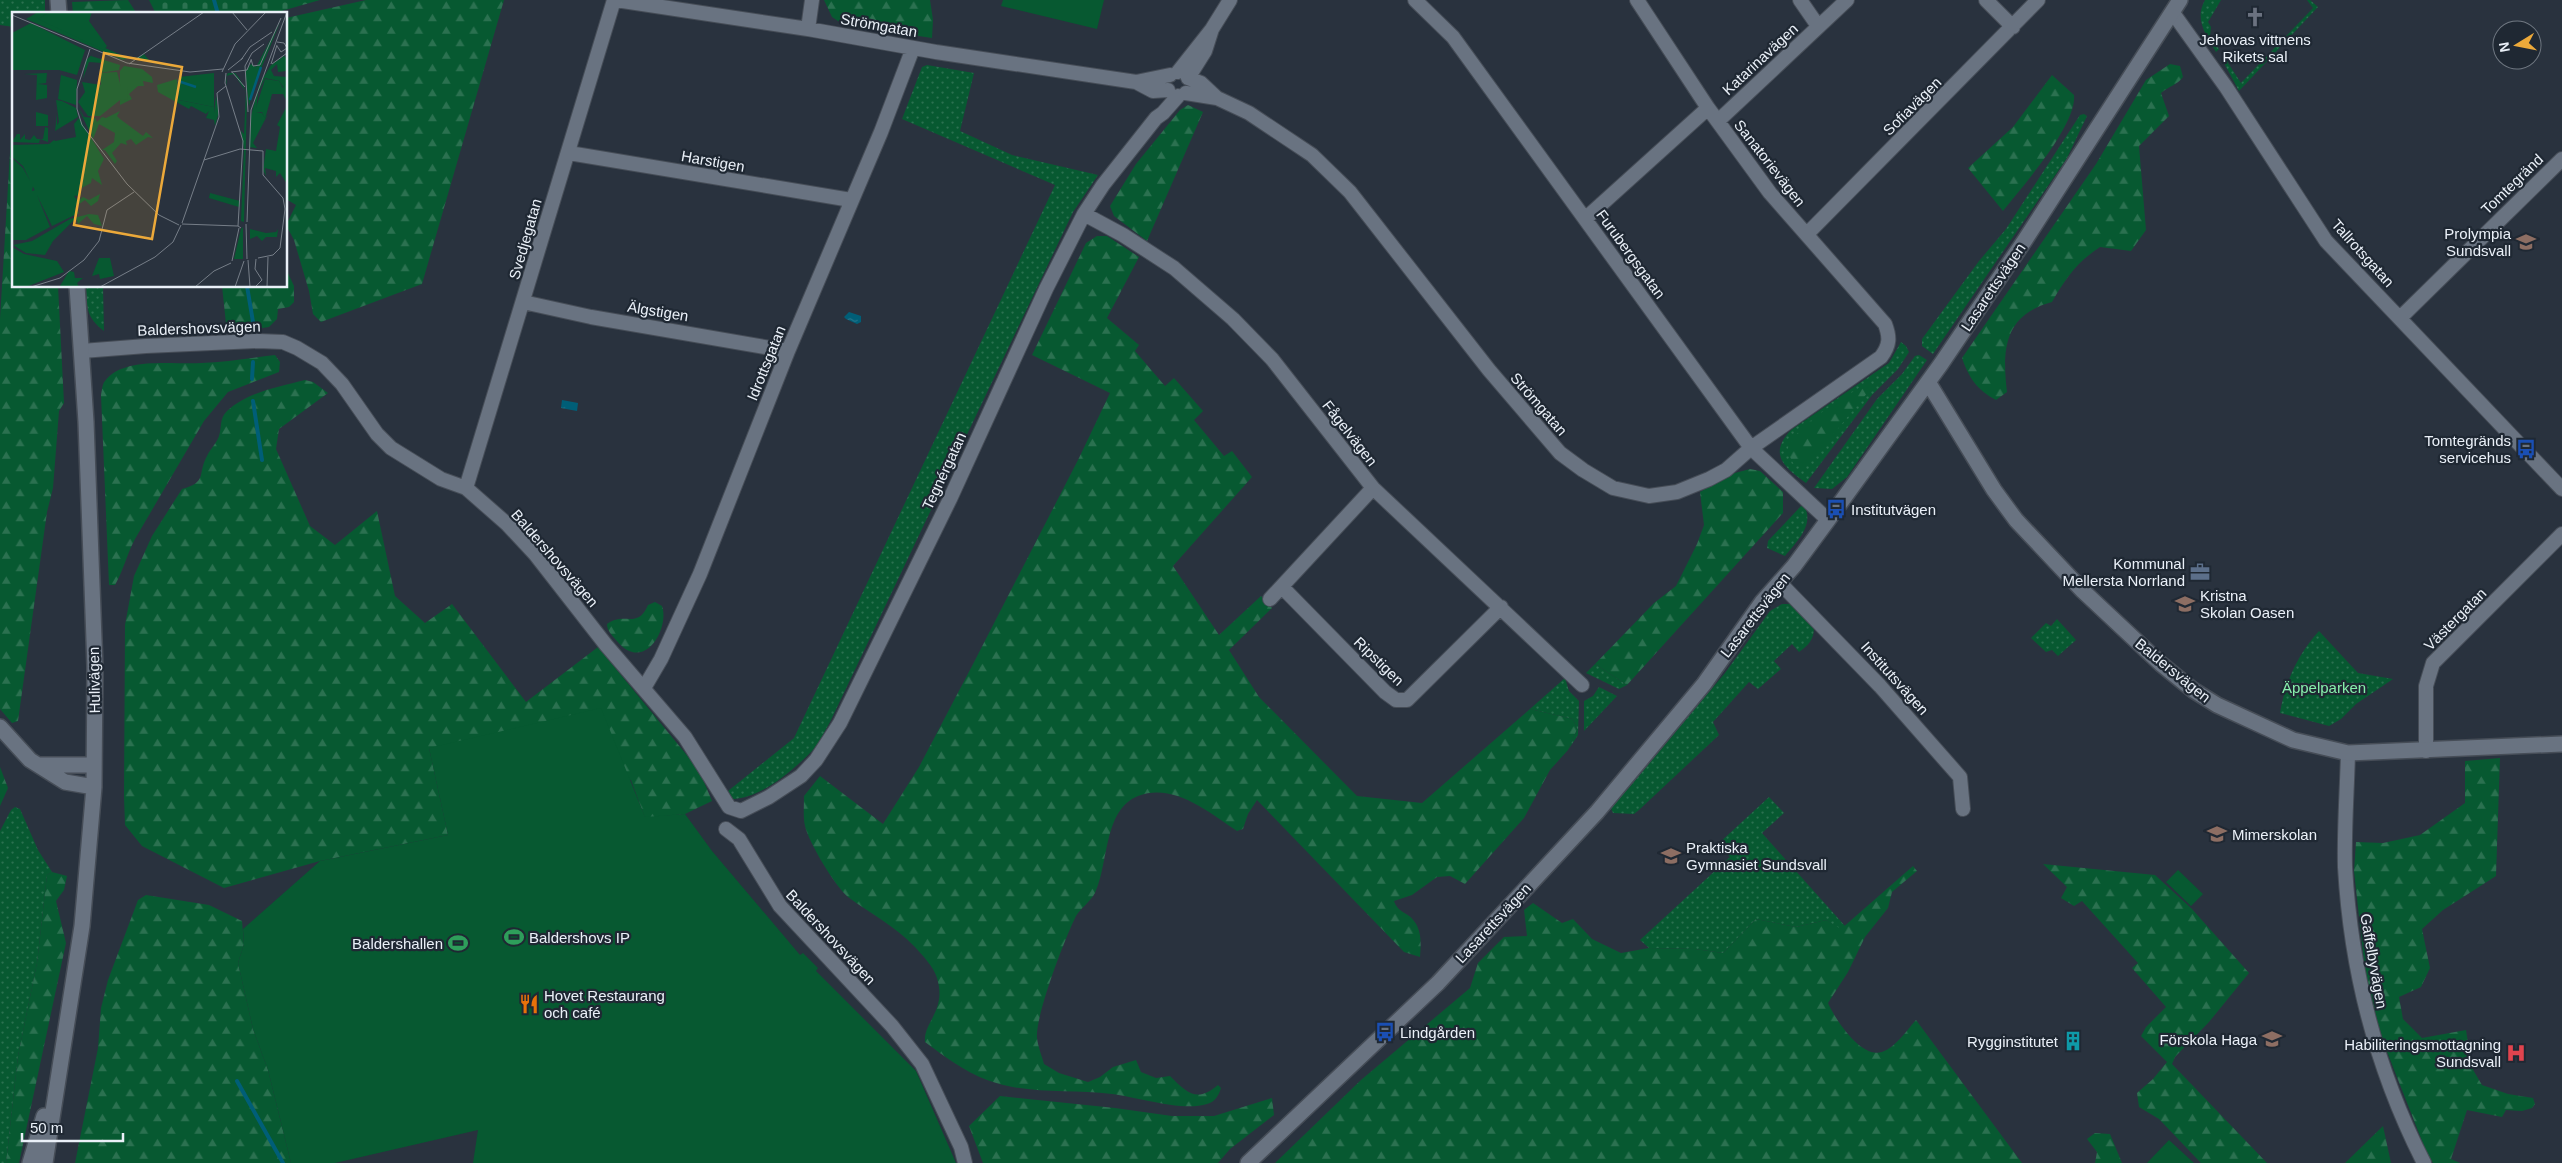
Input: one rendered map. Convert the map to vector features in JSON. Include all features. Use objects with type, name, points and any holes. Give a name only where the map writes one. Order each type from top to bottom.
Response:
[{"type":"street","name":"Strömgatan","points":[[615,0],[1136,82],[1179,75],[1201,83],[1217,98],[1270,126],[1312,155],[1331,171],[1350,192],[1489,370],[1560,453],[1583,470],[1613,488],[1649,496],[1677,492],[1726,470],[1751,448],[1880,357],[1887,348],[1890,336]]},
{"type":"street","name":"Svedjegatan","points":[[466,488],[615,0]]},
{"type":"street","points":[[808,29],[812,0]]},
{"type":"street","points":[[1179,75],[1188,88],[1177,93],[1166,80],[1179,75],[1205,52],[1212,29],[1230,0]]},
{"type":"street","name":"Furubergsgatan","points":[[1415,0],[1453,37],[1751,448],[1828,520]]},
{"type":"street","name":"Sanatorievägen","points":[[1636,0],[1708,108],[1770,194],[1884,324],[1890,336]]},
{"type":"street","points":[[1800,0],[1818,26]]},
{"type":"street","name":"Katarinavägen","points":[[1718,121],[1847,0]]},
{"type":"street","points":[[1986,0],[2013,28]]},
{"type":"street","name":"Sofiavägen","points":[[1807,234],[2013,28],[2038,0]]},
{"type":"street","name":"Tallrotsgatan","points":[[2176,7],[2326,241],[2562,489]]},
{"type":"street","name":"Lasarettsvägen","points":[[1248,1163],[1438,983],[1597,812],[1704,684],[1779,582],[1794,566],[1928,382],[2025,240],[2176,7]]},
{"type":"street","name":"Idrottsgatan","points":[[644,688],[661,659],[700,574],[788,351],[881,132],[914,48]]},
{"type":"street","name":"Strömgatan","points":[[1136,82],[1153,92],[1217,98]]},
{"type":"street","name":"Tegnérgatan","points":[[737,811],[770,797],[800,776],[816,760],[840,723],[950,499],[1042,297],[1084,214],[1103,185],[1156,118],[1160,102],[1177,93]]},
{"type":"street","points":[[1585,219],[1708,108]]},
{"type":"street","name":"Harstigen","points":[[569,152],[852,200]]},
{"type":"street","name":"Tomtegränd","points":[[2400,318],[2562,159]]},
{"type":"street","name":"Fågelvägen","points":[[1084,214],[1123,235],[1174,268],[1233,318],[1272,359],[1373,488],[1582,684]]},
{"type":"street","name":"Hulivägen","points":[[45,1163],[82,926],[94,787],[95,667],[78,288]]},
{"type":"street","name":"Älgstigen","points":[[523,302],[591,317],[788,351]]},
{"type":"street","name":"Baldershovsvägen","points":[[82,351],[146,346],[283,342],[297,348],[322,364],[342,384],[377,434],[391,448],[441,479],[466,488],[507,524],[535,554],[606,645],[685,738],[729,807],[737,811]]},
{"type":"street","name":"Baldersvägen","points":[[1928,382],[1994,490],[2016,520],[2082,591],[2161,664],[2193,690],[2255,724],[2293,740],[2348,753],[2562,744]]},
{"type":"street","points":[[1270,599],[1373,488]]},
{"type":"street","name":"Västergatan","points":[[2426,751],[2426,686],[2433,664],[2562,534]]},
{"type":"street","name":"Institutsvägen","points":[[1779,582],[1880,686],[1960,777],[1963,809]]},
{"type":"street","name":"Ripstigen","points":[[1282,587],[1385,692],[1396,700],[1407,700],[1501,607]]},
{"type":"street","points":[[0,727],[22,752],[65,782],[94,787]]},
{"type":"street","name":"Gaffelbyvägen","points":[[2348,753],[2345,865],[2348,910],[2362,995],[2379,1060],[2424,1163]]},
{"type":"street","points":[[40,765],[94,765]]},
{"type":"street","name":"Baldershovsvägen","points":[[726,829],[739,839],[780,906],[902,1039],[922,1064],[961,1147],[965,1163]]},
{"type":"street","name":"Hulivägen","points":[[30,1163],[58,1072]]},
{"type":"green space","points":[[0,0],[45,0],[45,12],[12,12],[12,27],[0,25]]},
{"type":"green space","points":[[128,0],[136,12],[73,12],[72,2]]},
{"type":"green space","points":[[149,0],[320,0],[278,12],[155,12]]},
{"type":"green space","points":[[366,0],[504,0],[422,284],[321,322],[313,314],[309,291],[294,240],[288,229],[288,221],[296,205],[288,200],[288,18]]},
{"type":"green space","points":[[824,0],[930,0],[933,20],[932,38],[844,25],[832,17]]},
{"type":"green space","points":[[1003,0],[1104,0],[1097,29],[1001,6]]},
{"type":"green space","points":[[2205,0],[2221,0],[2208,22],[2211,27],[2210,36],[2219,49],[2216,52],[2205,33],[2201,20],[2202,7]]},
{"type":"green space","points":[[2307,0],[2310,0],[2318,7],[2239,91],[2224,63],[2229,58],[2228,63],[2241,83],[2313,8]]},
{"type":"green space","points":[[2170,64],[2180,66],[2183,77],[2161,93],[2169,116],[2139,146],[2146,230],[2131,251],[2100,247],[2084,259],[2072,272],[2052,302],[2036,308],[2015,325],[2006,348],[2007,392],[1996,400],[1979,388],[1968,372],[1962,358],[2096,164],[2146,80]]},
{"type":"green space","points":[[927,65],[974,73],[960,131],[1012,155],[1098,175],[1073,212],[821,739],[812,751],[774,783],[754,794],[733,799],[728,791],[794,738],[1055,185],[902,119],[922,67]]},
{"type":"green space","points":[[2052,75],[2074,95],[2073,108],[2058,139],[2035,172],[2003,211],[1968,168],[2013,127]]},
{"type":"green space","points":[[1188,105],[1203,112],[1147,241],[1114,216],[1110,206],[1136,164],[1180,110]]},
{"type":"green space","points":[[2084,114],[2087,116],[2067,158],[1933,354],[1922,346],[1922,339],[1979,261],[2006,229],[2080,115]]},
{"type":"green space","points":[[12,119],[12,288],[58,288],[64,403],[59,411],[53,488],[47,512],[18,721],[12,723],[0,709],[0,319]]},
{"type":"green space","points":[[1097,236],[1107,236],[1139,257],[1107,318],[1139,345],[1135,351],[1165,386],[1174,378],[1203,411],[1194,420],[1224,456],[1232,451],[1252,477],[1173,566],[1219,635],[1261,596],[1272,608],[1229,650],[1259,697],[1357,796],[1422,803],[1530,709],[1573,719],[1577,729],[1568,750],[1550,770],[1524,818],[1465,884],[1450,876],[1437,877],[1412,895],[1394,901],[1398,908],[1412,918],[1417,925],[1421,948],[1420,957],[1404,952],[1257,800],[1248,814],[1243,829],[1237,831],[1203,808],[1177,796],[1151,793],[1138,796],[1127,803],[1118,813],[1113,825],[1095,893],[1076,916],[1058,958],[1041,1013],[1038,1027],[1038,1045],[1044,1064],[1059,1073],[1088,1082],[1100,1077],[1113,1067],[1136,1060],[1141,1072],[1156,1078],[1170,1076],[1192,1094],[1204,1094],[1218,1085],[1221,1088],[1218,1096],[1212,1102],[1197,1106],[1173,1105],[1112,1094],[1033,1090],[1002,1085],[970,1072],[940,1053],[925,1042],[927,1028],[939,999],[937,978],[933,969],[915,947],[891,926],[848,897],[817,853],[804,823],[804,796],[820,776],[883,824],[919,767],[1079,458],[1110,393],[1032,355],[1086,243]]},
{"type":"green space","points":[[288,273],[294,286],[294,302],[289,307],[278,309],[277,319],[269,327],[227,333],[222,288],[288,288]]},
{"type":"green space","points":[[86,288],[103,288],[104,331],[91,316]]},
{"type":"green space","points":[[1901,342],[1909,352],[1898,369],[1872,395],[1806,483],[1791,471],[1782,460],[1780,453],[1784,439],[1791,430],[1889,363]]},
{"type":"green space","points":[[275,355],[280,362],[279,372],[228,392],[204,421],[135,539],[115,585],[109,585],[101,395],[104,382],[113,373],[136,365],[229,361]]},
{"type":"green space","points":[[1919,355],[1927,360],[1847,477],[1832,489],[1814,488],[1877,399],[1902,374],[1915,356]]},
{"type":"green space","points":[[305,380],[313,382],[328,393],[279,429],[276,449],[310,526],[335,545],[377,511],[395,596],[425,623],[452,604],[526,702],[598,647],[699,770],[712,801],[685,814],[645,818],[631,780],[429,748],[448,835],[320,861],[224,888],[142,846],[125,825],[124,797],[125,625],[134,576],[152,536],[182,489],[199,480],[204,462],[218,439],[224,414],[244,399],[274,388]]},
{"type":"green space","points":[[1868,382],[1873,386],[1813,459],[1801,467],[1793,463],[1787,451],[1799,431],[1822,412]]},
{"type":"green space","points":[[1750,469],[1760,471],[1783,492],[1783,513],[1627,685],[1595,664],[1654,603],[1676,586],[1697,544],[1704,525],[1700,492],[1731,474]]},
{"type":"green space","points":[[1803,504],[1807,518],[1806,525],[1795,544],[1785,556],[1767,548],[1768,541]]},
{"type":"green space","points":[[655,602],[662,606],[663,615],[662,626],[658,636],[645,650],[636,653],[626,649],[610,633],[607,624],[613,620],[635,619],[644,612],[648,605]]},
{"type":"green space","points":[[1782,604],[1791,604],[1813,621],[1814,631],[1812,639],[1807,646],[1799,652],[1792,644],[1774,661],[1781,669],[1758,689],[1749,682],[1713,722],[1719,735],[1639,810],[1634,814],[1613,813],[1610,806],[1628,789],[1725,673],[1770,611]]},
{"type":"green space","points":[[2057,619],[2076,640],[2058,656],[2052,650],[2046,652],[2031,638],[2046,623],[2051,626]]},
{"type":"green space","name":"Äppelparken","points":[[2319,631],[2358,673],[2393,679],[2356,704],[2341,719],[2329,726],[2280,713],[2289,679],[2305,649]]},
{"type":"green space","points":[[1595,664],[1627,685],[1619,689],[1586,673]]},
{"type":"green space","points":[[1565,678],[1569,691],[1579,701],[1578,735],[1568,750],[1577,729],[1573,719],[1530,709]]},
{"type":"green space","points":[[1599,687],[1617,696],[1584,731],[1584,701],[1593,696]]},
{"type":"green space","name":"Baldershovs IP","points":[[601,708],[645,817],[685,814],[712,851],[800,955],[803,953],[818,968],[816,971],[916,1071],[956,1163],[473,1163],[478,1130],[335,1163],[291,1163],[268,1070],[253,1029],[238,963],[244,944],[243,929],[320,861],[448,835],[429,748]]},
{"type":"green space","points":[[2500,758],[2496,876],[2443,910],[2422,929],[2430,968],[2421,987],[2399,997],[2403,1019],[2422,1038],[2466,1030],[2472,1068],[2482,1085],[2508,1094],[2533,1098],[2535,1104],[2532,1108],[2522,1111],[2506,1110],[2502,1117],[2467,1110],[2451,1159],[2460,1163],[2433,1163],[2426,1151],[2384,1044],[2366,980],[2354,871],[2356,842],[2383,843],[2420,835],[2465,803],[2465,761]]},
{"type":"green space","points":[[0,767],[8,788],[0,806]]},
{"type":"green space","points":[[1769,797],[1784,813],[1762,833],[1845,926],[1841,930],[1826,920],[1796,927],[1756,919],[1723,953],[1695,949],[1649,948],[1640,940],[1730,857],[1718,844]]},
{"type":"green space","points":[[15,807],[20,809],[38,850],[52,872],[47,875],[37,963],[18,1056],[6,1163],[0,1163],[0,831],[11,810]]},
{"type":"green space","points":[[2043,864],[2155,875],[2192,909],[2249,973],[2209,1022],[2175,1057],[2172,1064],[2267,1163],[2201,1163],[2159,1119],[2139,1107],[2137,1093],[2153,1079],[2167,1062],[2141,1036],[2146,1027],[2166,1007],[2132,968],[2138,963],[2082,901],[2074,906],[2061,898],[2067,887]]},
{"type":"green space","points":[[1913,866],[1917,871],[1892,892],[1888,908],[1865,937],[1848,972],[1828,1003],[1836,1018],[1850,1036],[1866,1050],[1874,1053],[1887,1050],[1916,1020],[2022,1163],[1275,1163],[1361,1080],[1470,988],[1478,963],[1504,937],[1527,936],[1524,910],[1533,903],[1562,923],[1573,919],[1592,939],[1621,953],[1649,948],[1695,949],[1723,953],[1756,919],[1796,927],[1826,920],[1841,929]]},
{"type":"green space","points":[[2178,870],[2203,894],[2191,906],[2166,882]]},
{"type":"green space","points":[[52,872],[67,876],[64,890],[56,901],[66,943],[19,1163],[6,1163],[18,1056],[37,963],[47,875]]},
{"type":"green space","points":[[146,895],[209,905],[242,921],[244,944],[238,963],[253,1029],[268,1070],[291,1163],[75,1163],[98,1048],[101,1008],[108,980],[138,900]]},
{"type":"green space","points":[[1000,1096],[1172,1116],[1214,1116],[1272,1098],[1274,1115],[1230,1149],[1218,1163],[983,1163],[969,1126]]},
{"type":"green space","points":[[2383,1126],[2391,1163],[2345,1163]]},
{"type":"green space","points":[[2095,1133],[2110,1134],[2122,1163],[2095,1163],[2097,1152],[2087,1139]]},
{"type":"green space","points":[[2169,1140],[2194,1163],[2147,1163]]},
{"type":"water","points":[[849,312],[861,316],[861,322],[857,324],[846,319],[844,317]]},
{"type":"water","points":[[562,400],[578,403],[577,411],[561,408]]},
{"type":"waterway","points":[[214,0],[217,12]]},
{"type":"waterway","points":[[247,288],[253,322]]},
{"type":"waterway","points":[[252,379],[253,362]]},
{"type":"waterway","points":[[253,401],[262,460]]},
{"type":"waterway","points":[[237,1081],[283,1163]]},
{"type":"place","name":"Jehovas vittnens Rikets sal","points":[[2255,17]]},
{"type":"place","name":"Prolympia Sundsvall","points":[[2526,242]]},
{"type":"place","name":"Tomtegränds servicehus","points":[[2526,449]]},
{"type":"place","name":"Institutvägen","points":[[1836,509]]},
{"type":"place","name":"Kommunal Mellersta Norrland","points":[[2200,572]]},
{"type":"place","name":"Kristna Skolan Oasen","points":[[2185,604]]},
{"type":"place","name":"Mimerskolan","points":[[2217,834]]},
{"type":"place","name":"Praktiska Gymnasiet Sundsvall","points":[[1671,856]]},
{"type":"place","name":"Baldershovs IP","points":[[514,937]]},
{"type":"place","name":"Baldershallen","points":[[458,943]]},
{"type":"place","name":"Hovet Restaurang och café","points":[[529,1004]]},
{"type":"place","name":"Lindgården","points":[[1385,1032]]},
{"type":"place","name":"Förskola Haga","points":[[2272,1039]]},
{"type":"place","name":"Rygginstitutet","points":[[2073,1041]]},
{"type":"place","name":"Habiliteringsmottagning Sundsvall","points":[[2516,1053]]}]
